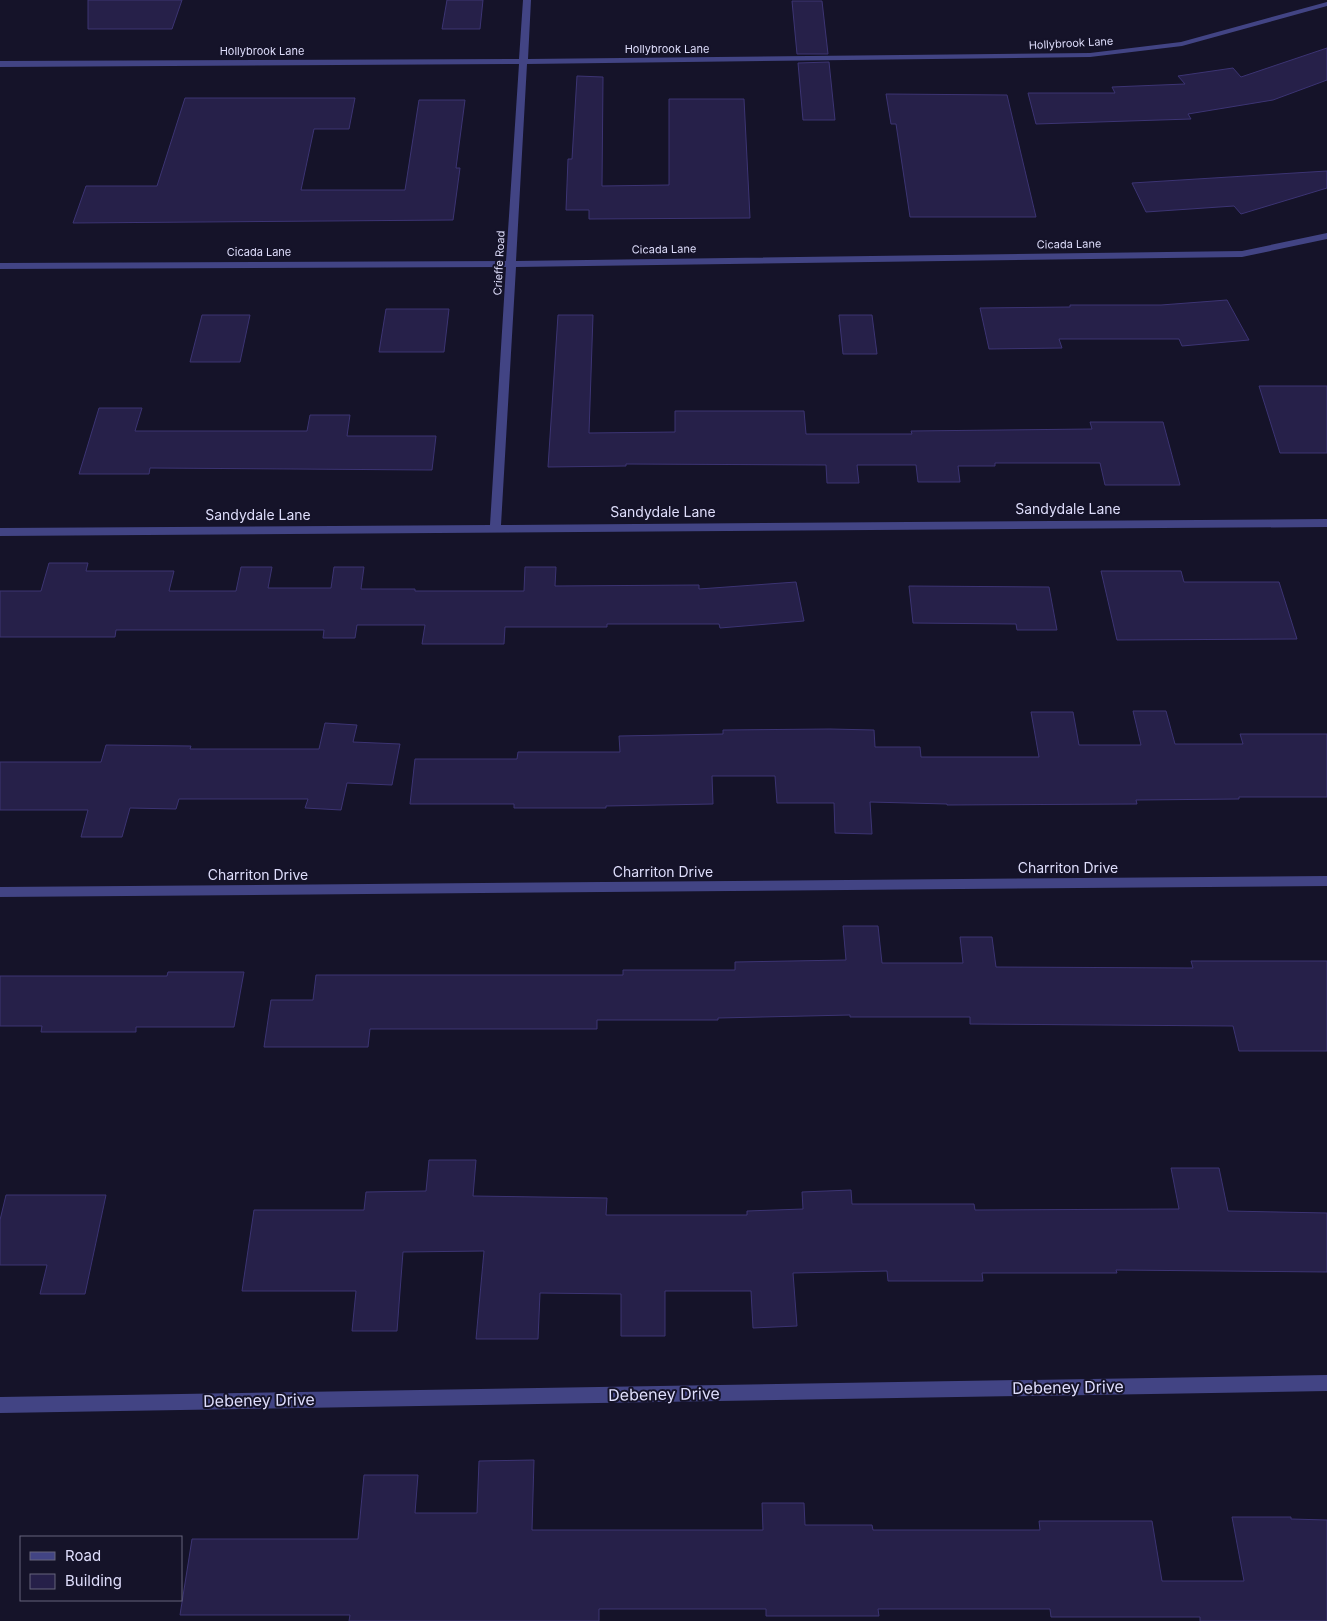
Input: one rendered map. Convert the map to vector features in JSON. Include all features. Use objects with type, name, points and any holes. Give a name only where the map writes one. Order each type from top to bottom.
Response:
[{"type":"street","name":"Crieffe Road","points":[[495,528],[527,0]]},
{"type":"street","name":"Hollybrook Lane","points":[[0,64],[1090,56],[1182,44],[1327,4]]},
{"type":"street","name":"Cicada Lane","points":[[0,266],[511,264],[1242,254],[1327,236]]},
{"type":"street","name":"Sandydale Lane","points":[[0,532],[1327,524]]},
{"type":"street","name":"Charriton Drive","points":[[0,892],[1327,881]]},
{"type":"street","name":"Debeney Drive","points":[[0,1404],[1327,1383]]},
{"type":"building","points":[[88,0],[182,0],[172,29],[88,29]]},
{"type":"building","points":[[447,0],[483,0],[480,29],[442,29]]},
{"type":"building","points":[[792,1],[822,1],[828,54],[797,54]]},
{"type":"building","points":[[1327,48],[1327,80],[1273,100],[1188,114],[1191,119],[1036,124],[1028,93],[1115,93],[1112,87],[1185,84],[1178,76],[1233,68],[1241,77]]},
{"type":"building","points":[[829,62],[835,120],[803,120],[798,63]]},
{"type":"building","points":[[577,76],[603,77],[602,186],[669,185],[669,99],[744,99],[750,218],[589,219],[589,210],[566,210],[568,159],[572,159]]},
{"type":"building","points":[[886,94],[1007,95],[1036,217],[910,217],[896,124],[891,124]]},
{"type":"building","points":[[185,98],[355,98],[349,129],[314,129],[301,190],[405,190],[419,100],[465,100],[456,168],[460,168],[453,220],[73,223],[86,186],[157,186]]},
{"type":"building","points":[[1327,171],[1327,188],[1241,214],[1234,206],[1146,212],[1132,183]]},
{"type":"building","points":[[1227,300],[1249,340],[1182,346],[1179,339],[1059,339],[1062,348],[989,349],[980,308],[1070,307],[1070,305],[1161,305]]},
{"type":"building","points":[[386,309],[449,309],[444,352],[379,352]]},
{"type":"building","points":[[202,315],[250,315],[240,362],[190,362]]},
{"type":"building","points":[[558,315],[593,315],[589,433],[675,432],[675,411],[804,411],[806,434],[912,434],[911,431],[1092,429],[1090,422],[1163,422],[1180,485],[1105,485],[1100,463],[995,463],[995,466],[958,466],[960,482],[918,482],[916,465],[857,465],[859,483],[827,483],[826,465],[626,464],[626,466],[548,467]]},
{"type":"building","points":[[839,315],[872,315],[877,354],[843,354]]},
{"type":"building","points":[[1259,386],[1327,386],[1327,453],[1280,453]]},
{"type":"building","points":[[99,408],[142,408],[135,431],[307,431],[310,415],[350,415],[347,436],[436,436],[432,470],[150,468],[149,474],[79,474]]},
{"type":"building","points":[[49,563],[88,563],[86,571],[174,571],[169,591],[236,591],[241,567],[272,567],[268,588],[331,588],[334,567],[364,567],[361,589],[415,589],[415,591],[524,591],[525,567],[556,567],[555,586],[699,585],[699,589],[796,582],[804,621],[720,628],[719,624],[607,624],[607,627],[505,627],[504,644],[422,644],[425,625],[357,625],[355,638],[323,638],[324,630],[116,630],[115,637],[0,637],[0,591],[41,591]]},
{"type":"building","points":[[1101,571],[1181,571],[1184,582],[1279,582],[1297,639],[1117,640]]},
{"type":"building","points":[[909,586],[1049,587],[1057,630],[1017,630],[1016,624],[913,623]]},
{"type":"building","points":[[1133,711],[1166,711],[1175,744],[1243,744],[1240,734],[1327,734],[1327,797],[1136,800],[1137,804],[947,805],[870,802],[872,834],[835,833],[834,803],[777,803],[775,776],[712,776],[713,804],[606,806],[606,808],[514,808],[514,804],[410,804],[415,759],[517,759],[518,752],[620,752],[619,736],[723,734],[723,730],[830,729],[874,730],[875,747],[920,747],[921,757],[1039,757],[1031,712],[1073,712],[1079,745],[1141,745]]},
{"type":"building","points":[[325,723],[357,725],[353,742],[400,744],[392,785],[347,783],[341,810],[305,808],[308,799],[179,799],[176,809],[130,808],[122,837],[81,837],[88,810],[0,810],[0,762],[101,762],[106,745],[191,746],[190,749],[319,749]]},
{"type":"building","points":[[843,926],[878,926],[882,963],[963,963],[960,937],[992,937],[996,967],[1193,968],[1191,961],[1327,961],[1327,1051],[1239,1051],[1233,1026],[970,1024],[970,1017],[850,1017],[850,1015],[718,1018],[718,1020],[597,1020],[597,1029],[370,1029],[368,1047],[264,1047],[271,1000],[313,1000],[316,975],[623,975],[623,970],[735,970],[735,962],[846,960]]},
{"type":"building","points":[[168,972],[244,972],[234,1027],[136,1027],[136,1032],[41,1032],[42,1026],[0,1026],[0,976],[167,976]]},
{"type":"building","points":[[429,1160],[476,1160],[473,1196],[607,1198],[606,1215],[747,1215],[747,1211],[803,1209],[802,1192],[851,1190],[852,1204],[974,1204],[975,1210],[1179,1209],[1171,1168],[1219,1168],[1228,1211],[1327,1213],[1327,1272],[1116,1270],[1117,1273],[982,1273],[983,1281],[888,1281],[887,1271],[793,1273],[797,1326],[753,1328],[751,1291],[665,1291],[665,1336],[621,1336],[621,1294],[540,1293],[538,1339],[476,1339],[484,1251],[403,1252],[397,1331],[352,1331],[356,1291],[242,1291],[254,1210],[364,1210],[366,1192],[426,1191]]},
{"type":"building","points":[[6,1195],[106,1195],[85,1294],[40,1294],[47,1265],[0,1265],[0,1220]]},
{"type":"building","points":[[534,1460],[532,1530],[763,1530],[762,1503],[804,1503],[805,1525],[872,1525],[873,1530],[1040,1530],[1039,1521],[1152,1521],[1162,1581],[1244,1581],[1232,1517],[1291,1517],[1291,1519],[1327,1520],[1327,1621],[1200,1621],[1200,1617],[1051,1617],[1050,1609],[878,1609],[879,1616],[766,1616],[766,1609],[599,1609],[599,1621],[349,1621],[350,1615],[180,1615],[192,1539],[358,1539],[364,1475],[418,1475],[415,1513],[477,1513],[479,1461]]}]
